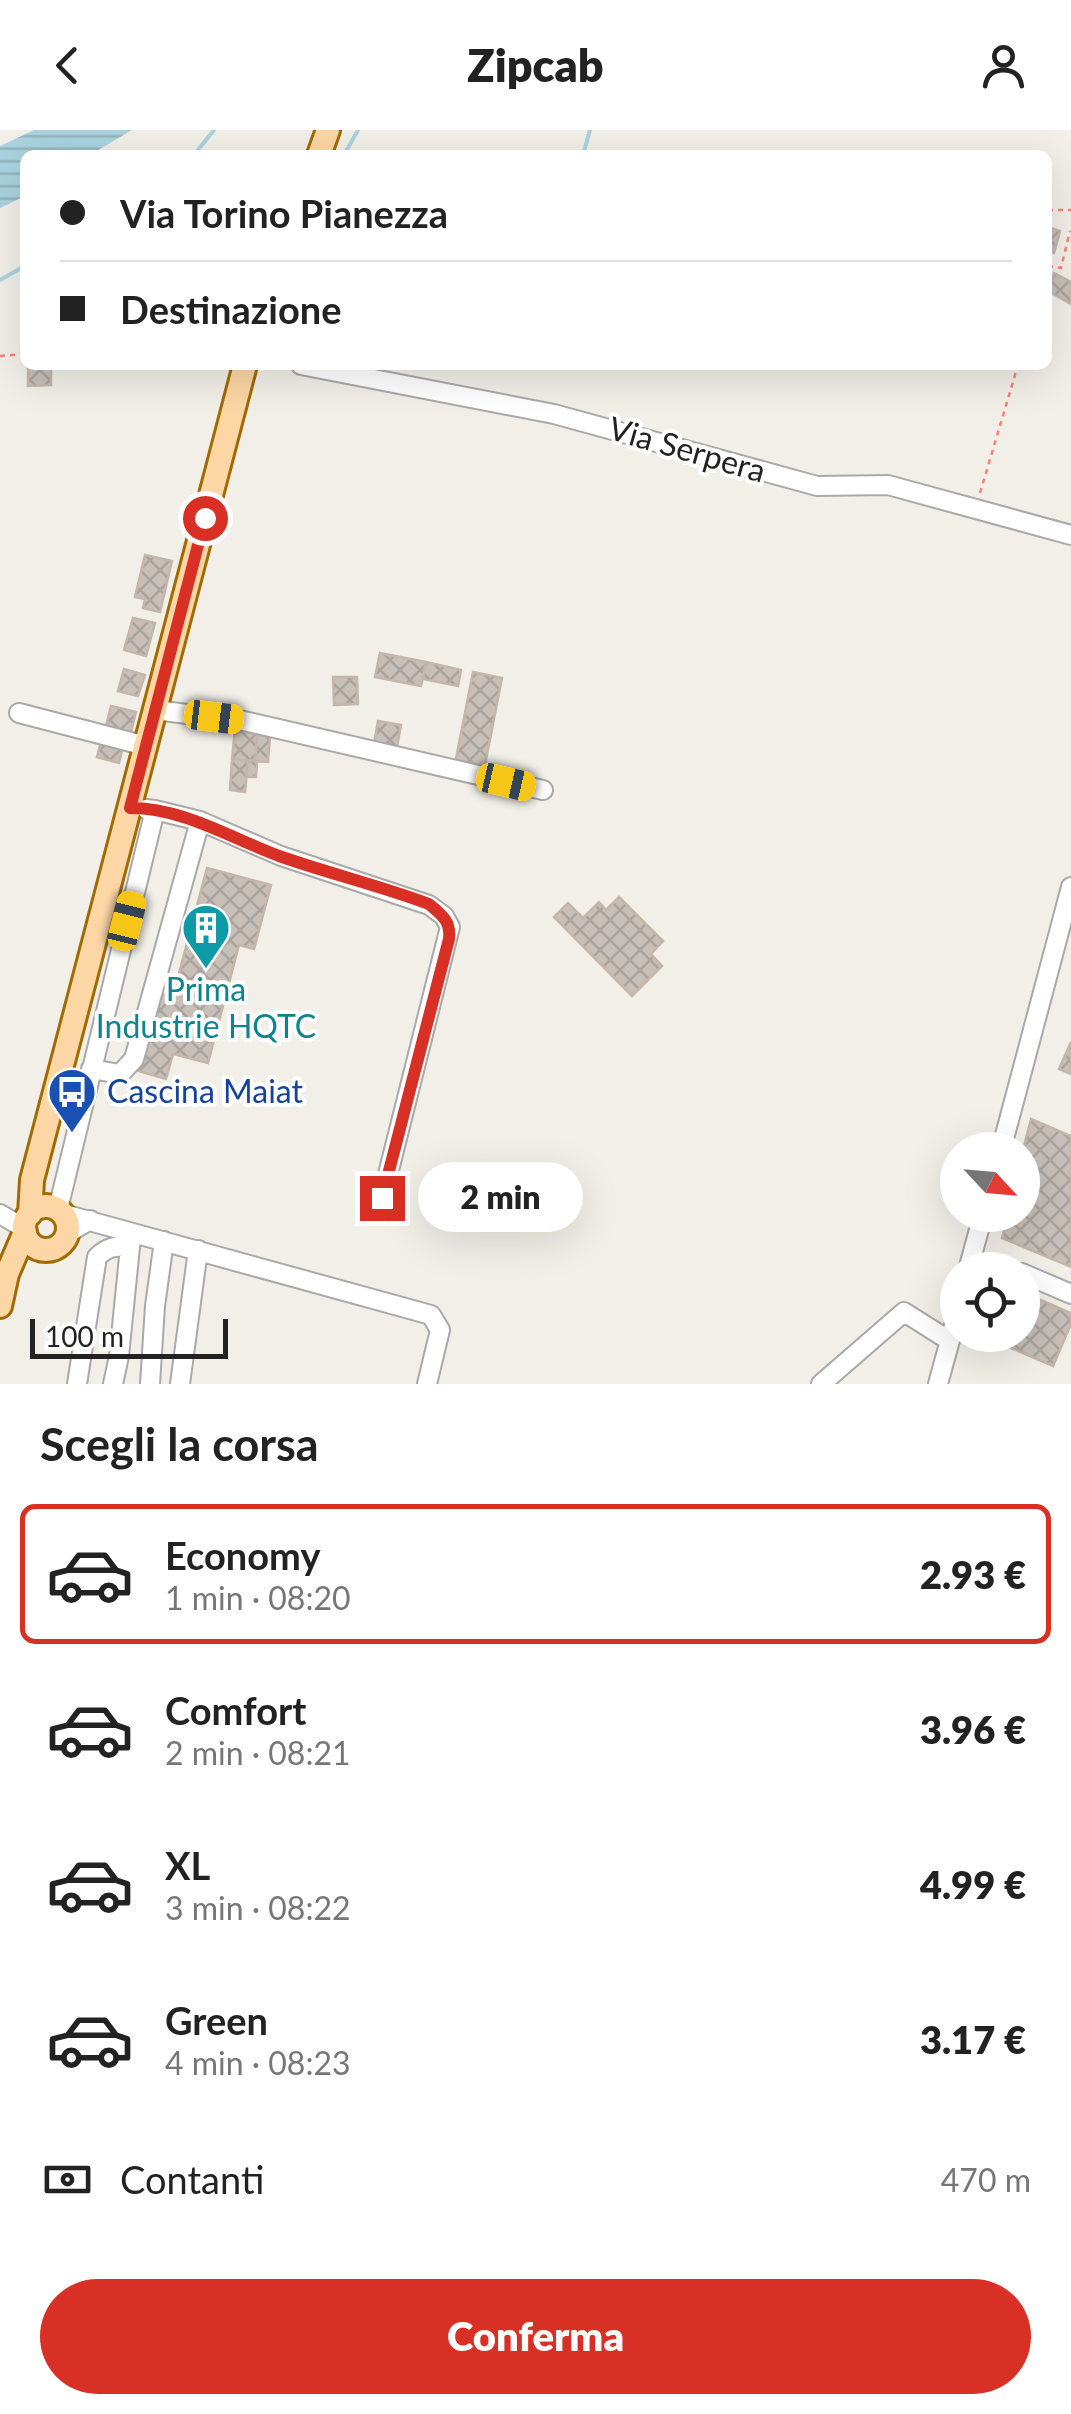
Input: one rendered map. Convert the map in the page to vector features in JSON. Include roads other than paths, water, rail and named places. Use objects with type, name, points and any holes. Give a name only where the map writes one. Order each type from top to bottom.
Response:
[{"type":"main road","points":[[2,1298],[18,1221],[38,1162],[244,370]]},
{"type":"main road","points":[[2,1298],[19,1270],[45,1250],[60,1245],[61,1216],[38,1162]]},
{"type":"main road","points":[[18,1221],[42,1206],[61,1216]]},
{"type":"main road","points":[[18,1221],[32,1244],[45,1250]]},
{"type":"street","name":"Via Serpera","points":[[327,370],[554,414],[816,486],[888,484],[1071,535]]},
{"type":"street","points":[[155,710],[244,721],[543,790]]},
{"type":"street","points":[[19,713],[146,746]]},
{"type":"street","points":[[130,808],[200,821],[281,856],[429,904],[444,916],[450,927],[382,1198]]},
{"type":"street","points":[[154,810],[91,1069],[61,1216],[90,1220],[131,1240],[164,1241],[431,1315],[440,1330],[427,1384]]},
{"type":"street","points":[[91,1069],[120,1074],[134,1059],[200,821]]},
{"type":"street","points":[[1005,1132],[1071,888]]},
{"type":"street","points":[[77,1384],[97,1257],[131,1240]]},
{"type":"street","points":[[113,1384],[120,1356],[131,1240]]},
{"type":"street","points":[[150,1384],[154,1306],[164,1241]]},
{"type":"street","points":[[180,1384],[198,1250]]},
{"type":"street","points":[[1040,1280],[1071,1294]]},
{"type":"street","points":[[821,1384],[904,1312],[940,1334]]},
{"type":"street","points":[[938,1384],[947,1352]]},
{"type":"water","points":[[34,130],[132,130],[98,150],[20,150],[20,198],[0,208],[0,146]]},
{"type":"waterway","points":[[198,150],[214,130]]},
{"type":"waterway","points":[[347,150],[358,130]]},
{"type":"waterway","points":[[584,150],[590,130]]},
{"type":"waterway","points":[[0,280],[20,269]]},
{"type":"place","name":"Prima Industrie HQTC","points":[[206,970]]},
{"type":"place","name":"Cascina Maiat","points":[[72,1134]]}]
